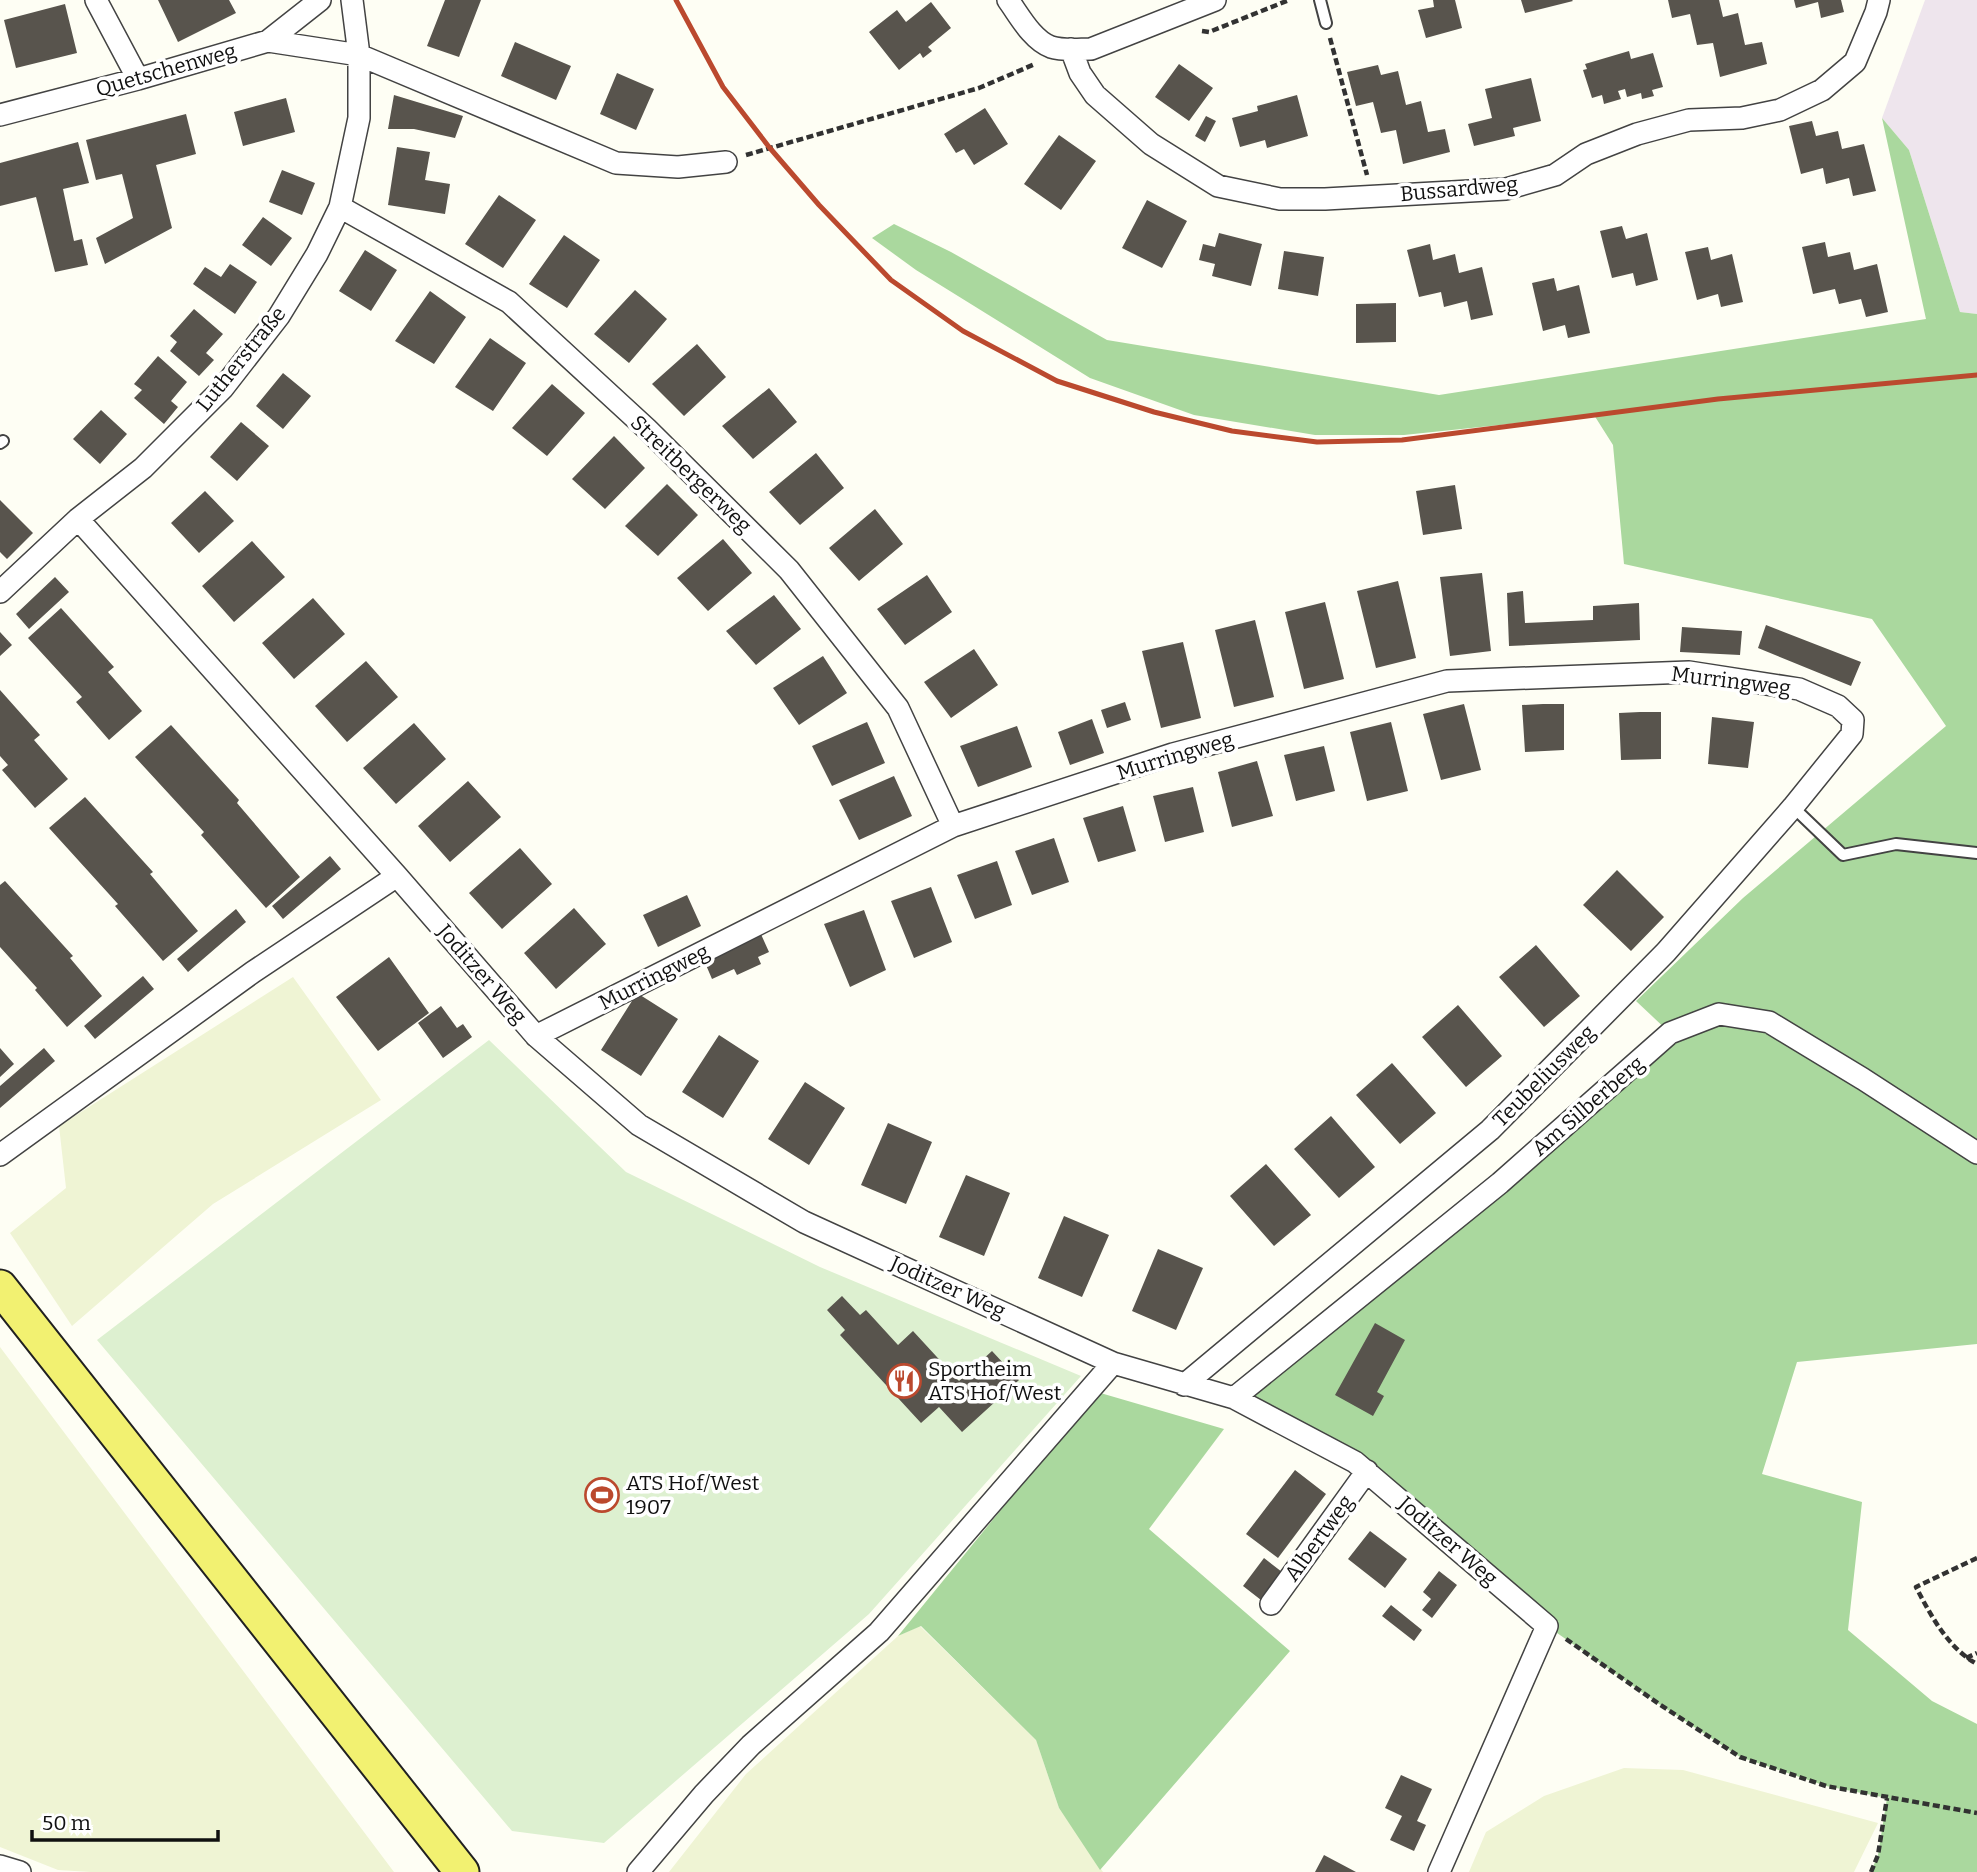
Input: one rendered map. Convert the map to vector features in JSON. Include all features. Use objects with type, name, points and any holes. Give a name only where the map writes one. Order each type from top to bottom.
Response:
[{"type":"main road","points":[[0,1287],[462,1872]]},
{"type":"street","points":[[96,0],[138,79]]},
{"type":"street","name":"Quetschenweg","points":[[0,115],[268,41],[320,0]]},
{"type":"street","name":"Lutherstraße","points":[[0,593],[78,519],[143,468],[223,388],[279,316],[317,254],[340,207],[359,118],[359,55],[352,0]]},
{"type":"street","points":[[1008,0],[1032,32],[1050,46],[1071,49],[1091,49],[1215,0]]},
{"type":"street","name":"Bussardweg","points":[[1071,49],[1080,73],[1095,95],[1151,144],[1218,186],[1280,199],[1506,189],[1555,174],[1586,154],[1637,134],[1689,120],[1742,118],[1780,110],[1822,90],[1855,62],[1879,0]]},
{"type":"street","points":[[268,41],[359,55],[616,163],[678,167],[726,162]]},
{"type":"street","name":"Streitbergerweg","points":[[340,207],[509,302],[647,429],[789,570],[898,708],[953,826]]},
{"type":"street","name":"Joditzer Weg","points":[[78,519],[536,1036],[639,1125],[804,1222],[1113,1363],[1234,1398],[1355,1462],[1547,1626]]},
{"type":"street","name":"Murringweg","points":[[536,1036],[953,826],[1173,754],[1447,681],[1689,672],[1799,689],[1838,706],[1853,720]]},
{"type":"street","name":"Teubeliusweg","points":[[1184,1385],[1490,1130],[1666,953],[1793,807],[1852,734],[1853,720]]},
{"type":"street","points":[[0,1155],[253,972],[397,876]]},
{"type":"street","name":"Am Silberberg","points":[[1234,1398],[1500,1182],[1671,1033],[1719,1014],[1769,1022],[1977,1153]]},
{"type":"street","points":[[638,1872],[696,1803],[751,1745],[879,1632],[912,1597],[981,1513],[1113,1363]]},
{"type":"street","name":"Albertweg","points":[[1271,1604],[1367,1471]]},
{"type":"street","points":[[1439,1872],[1547,1626]]},
{"type":"street","points":[[0,1866],[20,1872]]},
{"type":"lane","points":[[1320,0],[1326,23]]},
{"type":"lane","points":[[1793,807],[1843,855],[1896,844],[1977,853]]},
{"type":"path","points":[[1326,23],[1373,196]]},
{"type":"path","points":[[726,162],[769,147],[979,88],[1071,49]]},
{"type":"path","points":[[1977,1558],[1916,1587],[1935,1623],[1966,1658],[1977,1664]]},
{"type":"path","points":[[1547,1626],[1740,1757],[1826,1786],[1977,1813]]},
{"type":"path","points":[[1966,1658],[1977,1653]]},
{"type":"path","points":[[1871,1872],[1878,1855],[1887,1798]]},
{"type":"shaded area","points":[[1925,0],[1977,0],[1977,314],[1960,312],[1909,150],[1882,118]]},
{"type":"green space","points":[[1882,118],[1909,150],[1960,312],[1977,314],[1977,1344],[1797,1362],[1762,1474],[1862,1502],[1848,1630],[1932,1701],[1977,1724],[1977,1872],[1871,1872],[1878,1855],[1887,1798],[1826,1786],[1740,1757],[1547,1626],[1367,1471],[1234,1398],[1670,1033],[1636,1001],[1743,898],[1946,726],[1872,619],[1624,564],[1613,445],[1594,415],[1404,435],[1315,435],[1194,415],[1090,378],[916,270],[872,238],[894,224],[951,252],[1107,340],[1439,395],[1926,319]]},
{"type":"green space","points":[[293,977],[381,1100],[213,1204],[72,1326],[10,1233],[66,1188],[59,1126]]},
{"type":"green space","name":"ATS Hof/West 1907","points":[[489,1040],[626,1172],[820,1267],[1081,1376],[869,1614],[604,1843],[512,1831],[97,1340]]},
{"type":"green space","points":[[0,1347],[394,1872],[58,1870],[0,1847]]},
{"type":"green space","points":[[1097,1392],[1224,1429],[1149,1529],[1290,1651],[1100,1870],[1059,1808],[1036,1740],[921,1626],[898,1636]]},
{"type":"green space","points":[[920,1626],[1036,1740],[1059,1808],[1103,1872],[669,1872],[746,1774],[898,1636]]},
{"type":"green space","points":[[1624,1768],[1683,1770],[1878,1823],[1854,1872],[1469,1872],[1486,1832],[1544,1796]]},
{"type":"building","points":[[158,0],[229,0],[236,13],[178,42]]},
{"type":"building","points":[[445,0],[481,0],[459,57],[427,46]]},
{"type":"building","points":[[1433,0],[1455,0],[1462,28],[1426,38],[1418,10],[1434,7]]},
{"type":"building","points":[[1521,0],[1572,0],[1573,1],[1525,13]]},
{"type":"building","points":[[1668,0],[1719,0],[1723,17],[1738,13],[1745,45],[1762,42],[1767,64],[1720,77],[1713,43],[1697,45],[1690,14],[1672,18]]},
{"type":"building","points":[[1794,0],[1841,0],[1844,12],[1821,18],[1818,2],[1796,8]]},
{"type":"building","points":[[931,2],[951,28],[928,47],[932,51],[923,58],[920,53],[899,70],[869,32],[897,10],[906,22]]},
{"type":"building","points":[[65,4],[77,53],[16,68],[4,20]]},
{"type":"building","points":[[515,42],[571,66],[556,100],[501,76]]},
{"type":"building","points":[[1629,51],[1631,59],[1653,53],[1663,87],[1652,90],[1654,96],[1642,99],[1641,93],[1627,97],[1625,89],[1618,91],[1621,99],[1604,104],[1602,95],[1592,98],[1583,70],[1587,69],[1585,64]]},
{"type":"building","points":[[1179,64],[1213,88],[1189,121],[1155,97]]},
{"type":"building","points":[[1378,65],[1381,75],[1398,71],[1406,105],[1421,101],[1428,132],[1445,129],[1450,152],[1403,164],[1396,130],[1381,133],[1373,102],[1356,106],[1347,72]]},
{"type":"building","points":[[617,73],[654,89],[636,130],[600,114]]},
{"type":"building","points":[[1531,78],[1541,121],[1513,128],[1515,136],[1474,146],[1468,124],[1492,118],[1485,89]]},
{"type":"building","points":[[394,95],[463,116],[455,138],[414,129],[388,129]]},
{"type":"building","points":[[1297,95],[1308,136],[1267,148],[1265,140],[1240,147],[1232,118],[1258,111],[1257,106]]},
{"type":"building","points":[[286,98],[295,132],[243,146],[234,112]]},
{"type":"building","points":[[985,108],[1008,144],[974,165],[964,149],[956,153],[944,134]]},
{"type":"building","points":[[186,114],[196,154],[156,165],[172,228],[105,264],[96,238],[133,218],[122,174],[96,180],[86,140]]},
{"type":"building","points":[[1206,116],[1216,121],[1205,142],[1195,136]]},
{"type":"building","points":[[1812,121],[1816,136],[1838,131],[1842,149],[1864,144],[1876,191],[1853,196],[1849,178],[1826,184],[1823,168],[1801,174],[1789,126]]},
{"type":"building","points":[[1059,135],[1096,161],[1061,210],[1024,184]]},
{"type":"building","points":[[78,142],[89,183],[63,189],[74,241],[82,239],[88,265],[55,272],[36,197],[0,206],[0,163]]},
{"type":"building","points":[[397,147],[430,152],[425,180],[450,184],[445,214],[388,205]]},
{"type":"building","points":[[282,170],[315,183],[302,215],[269,202]]},
{"type":"building","points":[[499,195],[536,220],[503,268],[465,244]]},
{"type":"building","points":[[1147,200],[1187,221],[1162,268],[1122,248]]},
{"type":"building","points":[[263,217],[292,238],[271,266],[242,245]]},
{"type":"building","points":[[1622,226],[1626,239],[1647,233],[1658,280],[1636,286],[1633,273],[1612,278],[1600,231]]},
{"type":"building","points":[[1219,233],[1262,244],[1251,286],[1212,276],[1215,264],[1199,260],[1203,244],[1215,247]]},
{"type":"building","points":[[564,235],[600,260],[567,308],[529,284]]},
{"type":"building","points":[[1825,242],[1828,257],[1850,252],[1854,270],[1877,264],[1888,312],[1866,317],[1861,299],[1839,304],[1835,289],[1813,294],[1802,247]]},
{"type":"building","points":[[1430,244],[1433,260],[1455,254],[1459,273],[1482,267],[1493,315],[1471,320],[1467,301],[1444,307],[1441,292],[1419,297],[1407,250]]},
{"type":"building","points":[[1708,247],[1711,260],[1732,254],[1743,302],[1721,307],[1718,294],[1697,300],[1685,252]]},
{"type":"building","points":[[365,250],[397,270],[371,311],[339,291]]},
{"type":"building","points":[[1284,251],[1324,257],[1318,296],[1278,289]]},
{"type":"building","points":[[230,264],[257,282],[235,314],[193,284],[205,267],[221,277]]},
{"type":"building","points":[[1554,278],[1557,291],[1579,285],[1590,333],[1568,338],[1565,325],[1543,331],[1532,283]]},
{"type":"building","points":[[635,290],[667,319],[629,363],[594,334]]},
{"type":"building","points":[[430,291],[466,317],[434,364],[395,341]]},
{"type":"building","points":[[1396,303],[1396,342],[1356,343],[1356,304]]},
{"type":"building","points":[[194,309],[223,334],[206,353],[214,360],[199,376],[170,351],[177,342],[170,336]]},
{"type":"building","points":[[490,338],[526,363],[493,411],[455,387]]},
{"type":"building","points":[[697,344],[726,377],[684,416],[652,384]]},
{"type":"building","points":[[158,356],[187,382],[171,401],[178,407],[164,424],[134,398],[142,390],[134,384]]},
{"type":"building","points":[[283,373],[311,396],[283,429],[256,406]]},
{"type":"building","points":[[552,384],[585,413],[547,456],[512,428]]},
{"type":"building","points":[[769,388],[797,422],[753,459],[722,426]]},
{"type":"building","points":[[101,410],[127,434],[100,464],[73,439]]},
{"type":"building","points":[[241,422],[269,446],[237,481],[210,457]]},
{"type":"building","points":[[614,436],[645,468],[605,509],[572,479]]},
{"type":"building","points":[[816,453],[844,488],[800,525],[769,492]]},
{"type":"building","points":[[667,484],[698,515],[658,556],[625,526]]},
{"type":"building","points":[[1455,485],[1462,529],[1423,535],[1416,491]]},
{"type":"building","points":[[205,491],[234,521],[199,553],[171,523]]},
{"type":"building","points":[[0,500],[33,533],[7,559],[0,552]]},
{"type":"building","points":[[875,509],[903,544],[859,581],[829,548]]},
{"type":"building","points":[[723,539],[752,573],[708,611],[677,578]]},
{"type":"building","points":[[252,541],[285,577],[234,622],[202,586]]},
{"type":"building","points":[[1482,573],[1491,651],[1450,656],[1440,577]]},
{"type":"building","points":[[927,575],[952,612],[905,645],[877,609]]},
{"type":"building","points":[[55,577],[69,592],[29,629],[16,614]]},
{"type":"building","points":[[1398,581],[1416,658],[1376,668],[1357,591]]},
{"type":"building","points":[[1523,591],[1525,623],[1593,620],[1593,606],[1639,603],[1640,640],[1509,646],[1507,593]]},
{"type":"building","points":[[774,595],[801,629],[756,665],[726,631]]},
{"type":"building","points":[[313,598],[345,634],[294,679],[262,643]]},
{"type":"building","points":[[1325,602],[1344,679],[1304,689],[1285,612]]},
{"type":"building","points":[[61,608],[114,667],[108,672],[142,711],[109,740],[76,702],[82,697],[28,638]]},
{"type":"building","points":[[1255,620],[1274,697],[1234,707],[1215,630]]},
{"type":"building","points":[[1766,625],[1861,662],[1851,686],[1758,648]]},
{"type":"building","points":[[1682,627],[1742,631],[1740,655],[1680,652]]},
{"type":"building","points":[[0,632],[12,645],[0,656]]},
{"type":"building","points":[[1183,642],[1201,718],[1161,728],[1142,651]]},
{"type":"building","points":[[974,649],[998,685],[951,718],[924,682]]},
{"type":"building","points":[[823,656],[847,693],[799,725],[773,688]]},
{"type":"building","points":[[366,661],[398,697],[347,742],[315,706]]},
{"type":"building","points":[[0,690],[40,735],[34,740],[68,779],[35,808],[2,770],[8,765],[0,756]]},
{"type":"building","points":[[1125,702],[1131,720],[1107,728],[1101,710]]},
{"type":"building","points":[[1464,704],[1481,770],[1441,780],[1423,714]]},
{"type":"building","points":[[1564,704],[1564,750],[1525,752],[1522,705]]},
{"type":"building","points":[[1661,712],[1661,759],[1621,760],[1619,713]]},
{"type":"building","points":[[1712,717],[1754,722],[1748,768],[1708,764]]},
{"type":"building","points":[[1092,719],[1104,753],[1070,765],[1058,732]]},
{"type":"building","points":[[867,722],[885,763],[832,786],[812,746]]},
{"type":"building","points":[[1391,722],[1408,791],[1367,801],[1350,732]]},
{"type":"building","points":[[414,723],[446,759],[396,804],[363,768]]},
{"type":"building","points":[[171,725],[239,800],[237,803],[300,877],[266,908],[201,835],[204,832],[135,757]]},
{"type":"building","points":[[1017,726],[1032,767],[978,787],[960,746]]},
{"type":"building","points":[[1324,746],[1335,791],[1296,801],[1284,755]]},
{"type":"building","points":[[1257,761],[1273,816],[1232,827],[1218,772]]},
{"type":"building","points":[[894,776],[912,816],[859,840],[839,800]]},
{"type":"building","points":[[468,781],[501,817],[450,862],[418,826]]},
{"type":"building","points":[[1193,787],[1204,832],[1165,842],[1153,796]]},
{"type":"building","points":[[85,797],[153,872],[150,874],[198,931],[163,961],[115,906],[118,904],[49,828]]},
{"type":"building","points":[[1123,806],[1136,851],[1098,862],[1083,818]]},
{"type":"building","points":[[1054,838],[1069,882],[1032,895],[1015,851]]},
{"type":"building","points":[[520,848],[552,884],[502,929],[469,893]]},
{"type":"building","points":[[330,856],[341,869],[283,919],[272,906]]},
{"type":"building","points":[[997,861],[1012,905],[975,919],[957,875]]},
{"type":"building","points":[[1617,870],[1664,917],[1631,951],[1583,905]]},
{"type":"building","points":[[5,881],[73,956],[70,958],[102,996],[67,1027],[0,947],[0,885]]},
{"type":"building","points":[[931,887],[952,942],[914,958],[891,901]]},
{"type":"building","points":[[687,895],[701,926],[658,947],[643,915]]},
{"type":"building","points":[[574,908],[606,944],[556,989],[524,953]]},
{"type":"building","points":[[236,909],[246,922],[188,972],[177,959]]},
{"type":"building","points":[[864,910],[886,970],[850,987],[824,924]]},
{"type":"building","points":[[760,932],[769,952],[758,957],[761,964],[737,975],[734,969],[712,979],[703,958]]},
{"type":"building","points":[[1536,945],[1580,996],[1544,1027],[1499,977]]},
{"type":"building","points":[[389,957],[429,1013],[378,1051],[336,997]]},
{"type":"building","points":[[143,976],[154,989],[95,1039],[84,1026]]},
{"type":"building","points":[[637,993],[678,1019],[641,1076],[601,1050]]},
{"type":"building","points":[[1458,1005],[1502,1056],[1466,1087],[1422,1037]]},
{"type":"building","points":[[441,1006],[457,1028],[463,1024],[472,1037],[443,1058],[418,1023]]},
{"type":"building","points":[[719,1035],[759,1061],[723,1118],[682,1092]]},
{"type":"building","points":[[0,1048],[14,1064],[0,1077]]},
{"type":"building","points":[[44,1048],[55,1061],[0,1108],[0,1086]]},
{"type":"building","points":[[1392,1063],[1436,1113],[1400,1144],[1356,1095]]},
{"type":"building","points":[[805,1082],[845,1108],[809,1165],[768,1139]]},
{"type":"building","points":[[1331,1116],[1375,1167],[1339,1198],[1294,1149]]},
{"type":"building","points":[[888,1123],[932,1142],[906,1204],[861,1185]]},
{"type":"building","points":[[1266,1164],[1311,1215],[1274,1246],[1230,1196]]},
{"type":"building","points":[[966,1175],[1010,1193],[984,1256],[939,1237]]},
{"type":"building","points":[[1064,1216],[1109,1235],[1082,1297],[1038,1278]]},
{"type":"building","points":[[1158,1249],[1203,1268],[1176,1330],[1132,1311]]},
{"type":"building","points":[[842,1296],[860,1315],[866,1310],[898,1345],[913,1331],[959,1381],[992,1351],[1019,1380],[962,1432],[939,1407],[921,1423],[840,1335],[845,1330],[827,1310]]},
{"type":"building","points":[[1375,1323],[1405,1340],[1377,1392],[1384,1396],[1373,1416],[1335,1395]]},
{"type":"building","points":[[1295,1470],[1326,1494],[1278,1558],[1246,1534]]},
{"type":"building","points":[[1370,1531],[1407,1559],[1385,1588],[1348,1559]]},
{"type":"building","points":[[1264,1558],[1282,1572],[1261,1600],[1243,1586]]},
{"type":"building","points":[[1439,1571],[1457,1585],[1432,1618],[1422,1610],[1431,1599],[1423,1592]]},
{"type":"building","points":[[1391,1605],[1422,1630],[1414,1641],[1382,1616]]},
{"type":"building","points":[[1401,1775],[1432,1789],[1417,1821],[1426,1825],[1414,1851],[1390,1840],[1402,1816],[1385,1808]]},
{"type":"building","points":[[1324,1855],[1356,1872],[1315,1872]]},
{"type":"railway","points":[[676,0],[723,87],[769,147],[819,205],[891,280],[963,331],[1057,381],[1154,412],[1232,431],[1317,442],[1402,440],[1718,399],[1977,375]]},
{"type":"place","name":"Sportheim ATS Hof/West","points":[[904,1381]]},
{"type":"place","name":"ATS Hof/West 1907","points":[[602,1495]]}]
